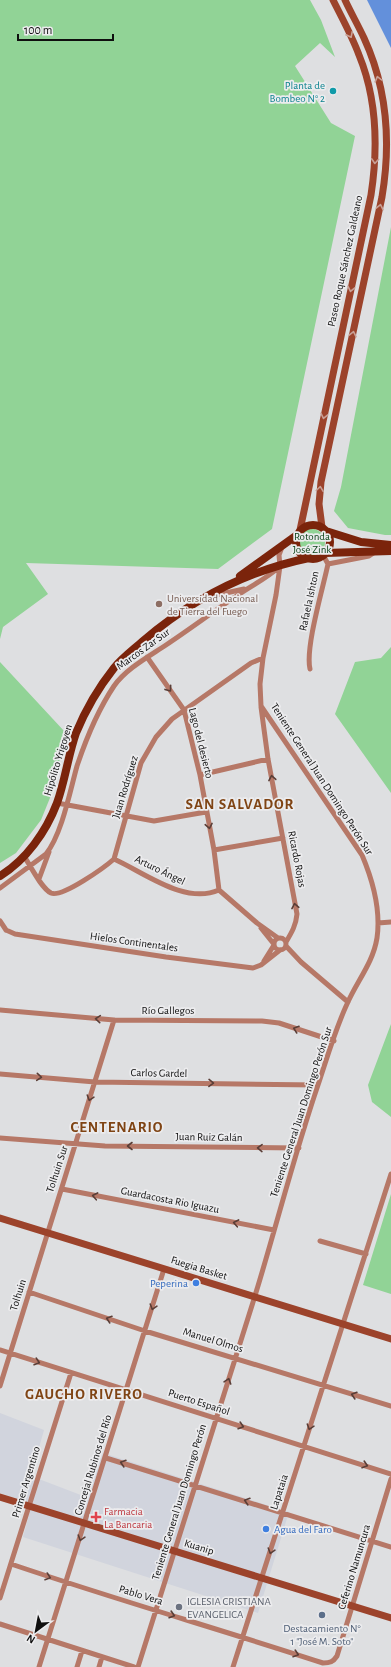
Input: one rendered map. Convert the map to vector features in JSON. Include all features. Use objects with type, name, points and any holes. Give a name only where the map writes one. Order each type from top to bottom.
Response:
[{"type":"main road","name":"Paseo Roque Sánchez Galdeano","points":[[298,533],[371,195],[376,145],[371,99],[367,79],[354,44],[333,0]]},
{"type":"main road","name":"Paseo Roque Sánchez Galdeano","points":[[324,529],[318,504],[321,482],[385,184],[388,144],[386,117],[378,78],[364,39],[344,0]]},
{"type":"main road","points":[[376,145],[388,144]]},
{"type":"main road","points":[[338,351],[348,354]]},
{"type":"main road","points":[[324,529],[328,535],[329,545],[324,554],[318,558],[303,556],[296,547],[298,533],[308,525],[313,524],[361,542],[391,545]]},
{"type":"main road","name":"Hipólito Yrigoyen","points":[[0,876],[24,856],[40,837],[57,803],[76,733],[91,704],[115,667],[149,636],[204,598],[235,581],[298,533]]},
{"type":"main road","points":[[324,554],[391,551]]},
{"type":"main road","name":"Hipólito Yrigoyen","points":[[235,581],[309,558]]},
{"type":"main road","name":"Fuegia Basket","points":[[0,1219],[391,1339]]},
{"type":"main road","name":"Kuanip","points":[[0,1497],[391,1618]]},
{"type":"street","points":[[277,587],[280,566],[279,555],[283,544]]},
{"type":"street","name":"Rafaela Ishton","points":[[310,669],[308,661],[310,643],[328,564],[369,556],[377,551]]},
{"type":"street","points":[[324,554],[328,564]]},
{"type":"street","name":"Marcos Zar Sur","points":[[0,888],[31,866],[50,849],[67,804],[81,756],[97,716],[120,679],[147,658],[247,588],[266,578],[280,566]]},
{"type":"street","points":[[266,578],[271,580],[277,587]]},
{"type":"street","name":"Teniente General Juan Domingo Perón Sur","points":[[254,1297],[318,1085],[348,1002],[374,953],[378,923],[375,892],[362,855],[261,706],[260,684],[263,658],[277,587]]},
{"type":"street","points":[[204,598],[247,588]]},
{"type":"street","name":"Lago del desierto","points":[[147,658],[184,710],[200,775],[214,850],[219,890]]},
{"type":"street","name":"Juan Rodríguez","points":[[114,859],[141,763],[148,749],[165,725],[251,663],[263,658]]},
{"type":"street","name":"Ricardo Rojas","points":[[261,706],[268,759],[297,914],[297,921],[283,947]]},
{"type":"street","points":[[200,775],[268,759]]},
{"type":"street","points":[[57,803],[154,821],[206,812]]},
{"type":"street","points":[[214,850],[283,838]]},
{"type":"street","points":[[38,879],[50,849]]},
{"type":"street","points":[[24,856],[38,879],[49,892],[58,893],[103,869],[114,859]]},
{"type":"street","name":"Arturo Ángel","points":[[114,859],[181,892],[202,895],[219,890]]},
{"type":"street","points":[[219,890],[257,923],[278,938],[282,938],[283,947],[348,1002]]},
{"type":"street","points":[[0,921],[6,930],[0,935]]},
{"type":"street","points":[[378,923],[391,922]]},
{"type":"street","points":[[257,923],[274,944],[275,948],[283,947]]},
{"type":"street","name":"Hielos Continentales","points":[[6,930],[16,934],[166,958],[253,968],[261,965]]},
{"type":"street","points":[[261,965],[275,940],[278,938]]},
{"type":"street","points":[[261,965],[283,947]]},
{"type":"street","name":"Río Gallegos","points":[[0,1010],[114,1020],[262,1020],[279,1023],[334,1041]]},
{"type":"street","name":"Tolhuin Sur","points":[[47,1233],[76,1145],[114,1020]]},
{"type":"street","name":"Carlos Gardel","points":[[0,1074],[95,1082],[318,1085]]},
{"type":"street","name":"Juan Ruiz Galán","points":[[0,1138],[76,1145],[299,1148]]},
{"type":"street","name":"Lapataia","points":[[234,1667],[391,1174]]},
{"type":"street","name":"Guardacosta Rio Iguazu","points":[[62,1189],[274,1230]]},
{"type":"street","name":"Tolhuin","points":[[0,1386],[47,1233]]},
{"type":"street","points":[[320,1241],[366,1254]]},
{"type":"street","name":"Concejal Rubinos del Río","points":[[40,1667],[164,1269]]},
{"type":"street","name":"Manuel Olmos","points":[[29,1292],[145,1331],[391,1406]]},
{"type":"street","name":"Teniente General Juan Domingo Perón","points":[[138,1667],[254,1297]]},
{"type":"street","name":"Puerto Español","points":[[0,1350],[391,1474]]},
{"type":"street","name":"Primer Argentino","points":[[0,1598],[2,1584],[11,1564],[71,1373]]},
{"type":"street","points":[[106,1458],[283,1512],[391,1547]]},
{"type":"street","name":"Ceferino Namuncura","points":[[334,1661],[373,1541],[391,1479]]},
{"type":"street","name":"Pablo Vera","points":[[11,1564],[66,1583],[323,1663],[334,1661]]},
{"type":"street","points":[[0,1624],[134,1667]]},
{"type":"street","points":[[77,1667],[82,1651]]},
{"type":"street","points":[[99,1667],[102,1657]]},
{"type":"shaded area","points":[[0,1413],[44,1430],[31,1476],[86,1497],[103,1453],[289,1512],[258,1613],[23,1537],[32,1504],[0,1493]]},
{"type":"green space","points":[[0,0],[310,0],[321,20],[335,57],[320,43],[295,66],[331,123],[355,136],[272,529],[218,569],[26,563],[48,594],[3,627],[0,639]]},
{"type":"green space","points":[[391,227],[391,535],[385,535],[348,528],[334,511],[341,487]]},
{"type":"green space","name":"Rotonda José Zink","points":[[312,529],[321,533],[325,542],[321,551],[312,555],[303,551],[299,542],[303,533]]},
{"type":"green space","points":[[391,647],[391,793],[335,714],[355,662],[381,658]]},
{"type":"green space","points":[[0,662],[65,732],[54,788],[41,820],[16,853],[0,863]]},
{"type":"green space","points":[[391,1024],[391,1117],[372,1102],[368,1085]]},
{"type":"green space","points":[[391,1194],[391,1294],[363,1285]]},
{"type":"water","points":[[367,0],[391,0],[391,48]]},
{"type":"place","name":"Planta de Bombeo N° 2","points":[[333,91]]},
{"type":"place","name":"Universidad Nacional de Tierra del Fuego","points":[[159,604]]},
{"type":"place","name":"Peperina","points":[[196,1283]]},
{"type":"place","name":"Farmacia La Bancaria","points":[[96,1517]]},
{"type":"place","name":"Agua del Faro","points":[[266,1529]]},
{"type":"place","name":"IGLESIA CRISTIANA EVANGELICA","points":[[179,1607]]},
{"type":"place","name":"Destacamiento N° 1 \"José M. Soto\"","points":[[322,1615]]},
{"type":"district","name":"SAN SALVADOR","points":[[240,804]]},
{"type":"district","name":"CENTENARIO","points":[[117,1127]]},
{"type":"district","name":"GAUCHO RIVERO","points":[[84,1394]]}]
